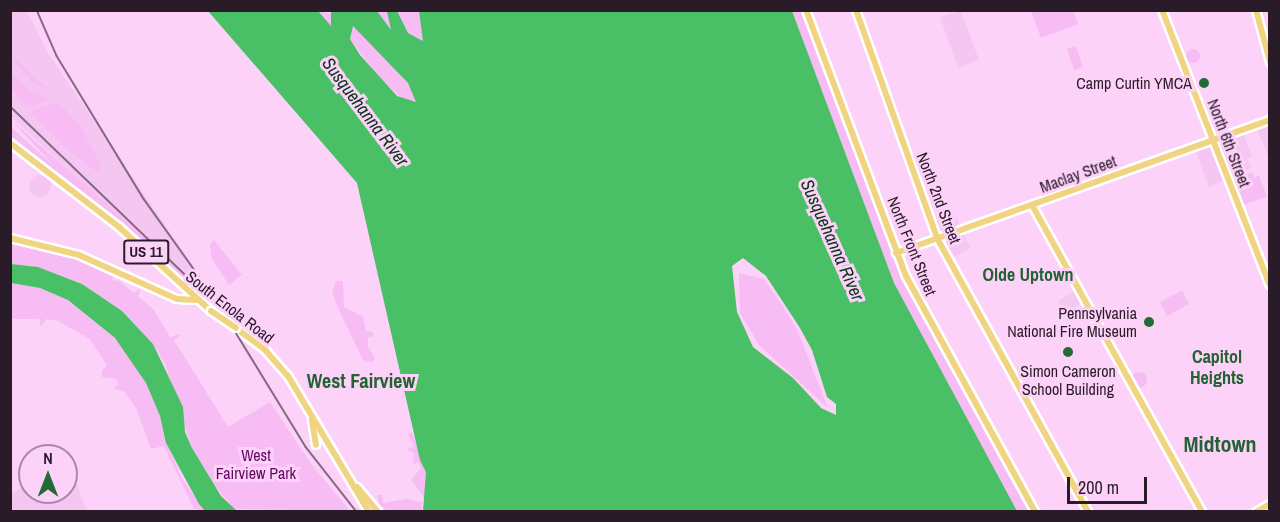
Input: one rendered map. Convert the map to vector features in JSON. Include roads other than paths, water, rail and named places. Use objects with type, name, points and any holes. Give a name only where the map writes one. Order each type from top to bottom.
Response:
[{"type":"main road","name":"North Front Street","points":[[806,10],[896,253],[916,297],[1035,512]]},
{"type":"main road","name":"North 2nd Street","points":[[856,10],[937,238],[1088,512]]},
{"type":"main road","name":"North 6th Street","points":[[1162,10],[1269,285]]},
{"type":"main road","points":[[1256,10],[1269,62]]},
{"type":"main road","name":"Maclay Street","points":[[896,253],[1269,120]]},
{"type":"main road","name":"South Enola Road","points":[[10,143],[119,227],[190,294],[236,328],[277,363],[369,512]]},
{"type":"main road","points":[[1032,205],[1202,512]]},
{"type":"main road","points":[[10,238],[79,255],[182,299],[197,300]]},
{"type":"main road","points":[[182,299],[190,294]]},
{"type":"main road","points":[[312,417],[316,445]]},
{"type":"main road","name":"South Enola Road","points":[[346,474],[378,512]]},
{"type":"main road","points":[[1256,512],[1269,504]]},
{"type":"water","name":"Susquehanna River","points":[[208,11],[318,11],[331,26],[331,11],[377,11],[391,30],[387,11],[397,11],[408,33],[423,41],[419,11],[792,11],[894,283],[1017,511],[423,511],[426,472],[420,460],[357,183]],"holes":[[[353,26],[408,83],[416,102],[397,96],[360,55],[350,39]],[[743,258],[766,276],[800,328],[812,350],[827,397],[836,404],[836,415],[821,408],[793,378],[753,347],[737,312],[732,266]]]},
{"type":"water","points":[[11,264],[38,267],[82,284],[122,311],[153,344],[183,407],[185,432],[192,448],[221,496],[237,511],[205,511],[199,504],[166,443],[160,416],[146,383],[115,338],[68,300],[40,288],[11,283]]},
{"type":"railway","points":[[37,10],[57,56],[144,199],[216,300],[306,447],[357,512]]},
{"type":"railway","points":[[10,106],[196,285]]},
{"type":"place","name":"Camp Curtin YMCA","points":[[1204,83]]},
{"type":"place","name":"Pennsylvania National Fire Museum","points":[[1149,322]]},
{"type":"place","name":"Simon Cameron School Building","points":[[1068,352]]},
{"type":"district","name":"Olde Uptown","points":[[1028,275]]},
{"type":"district","name":"Capitol Heights","points":[[1217,368]]},
{"type":"district","name":"West Fairview","points":[[361,380]]},
{"type":"district","name":"Midtown","points":[[1220,445]]},
{"type":"park label","name":"West Fairview Park","points":[[256,464]]}]
